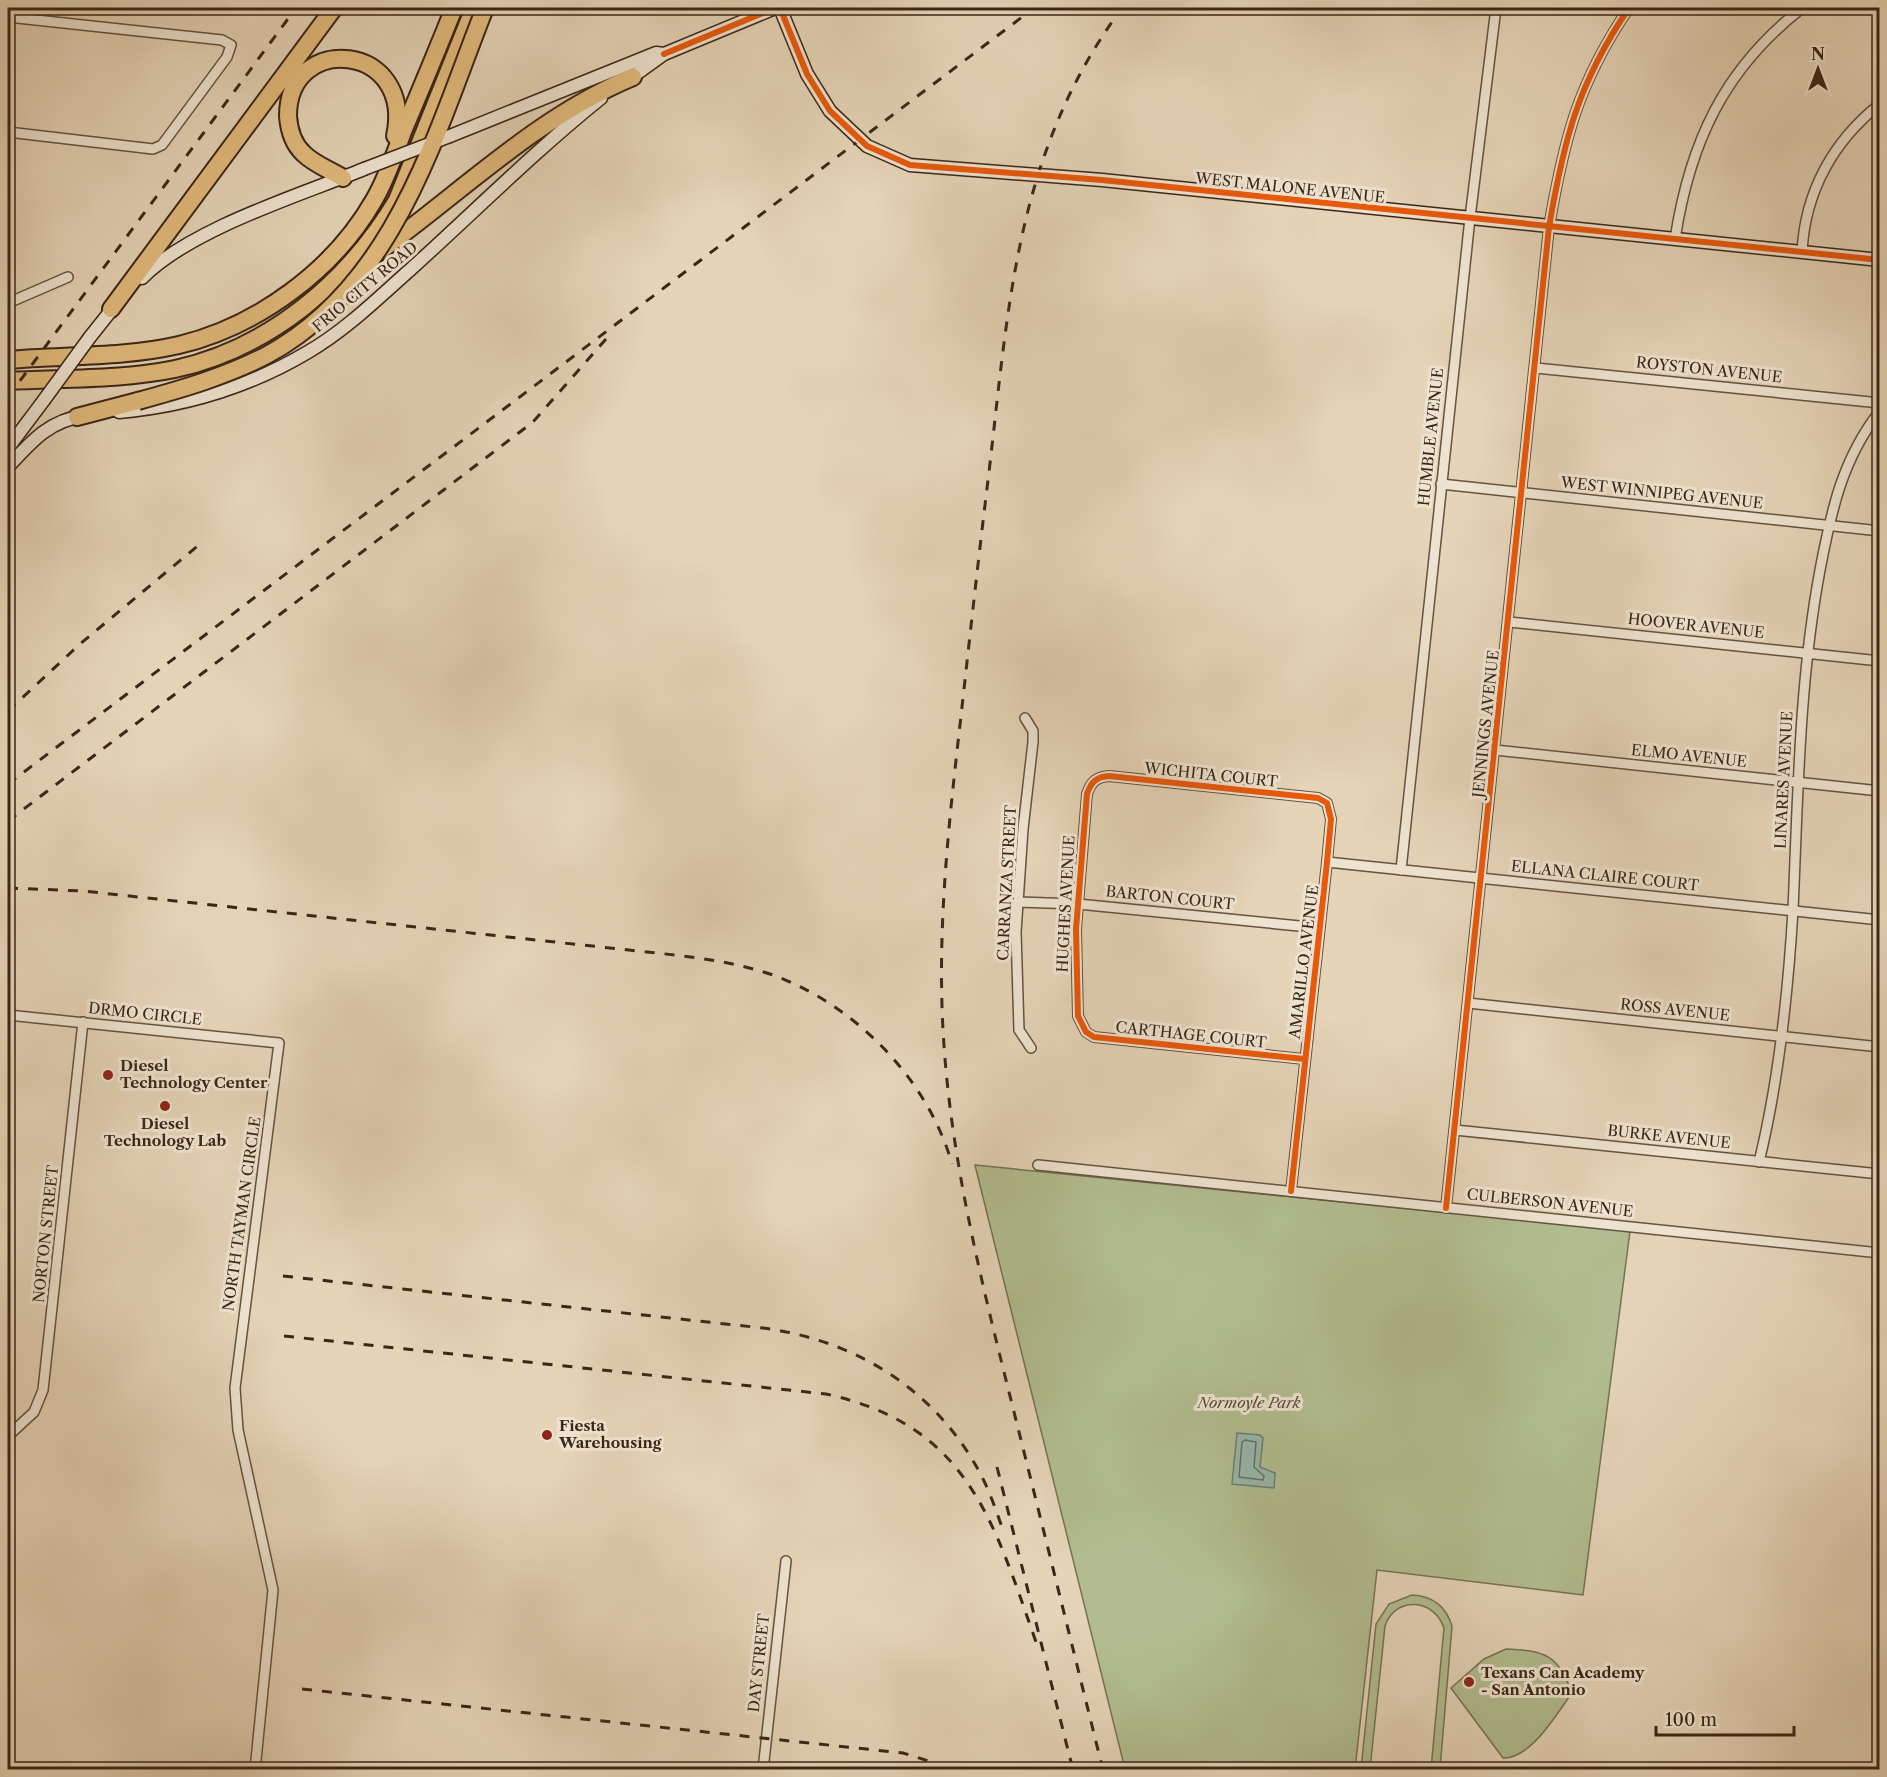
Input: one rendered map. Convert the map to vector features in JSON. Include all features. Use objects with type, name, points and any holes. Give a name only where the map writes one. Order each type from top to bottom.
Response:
[{"type":"highway","points":[[111,309],[334,8]]},
{"type":"highway","points":[[8,360],[139,352],[181,344],[247,319],[276,302],[322,265],[362,218],[385,178],[454,8]]},
{"type":"highway","points":[[326,290],[381,226],[397,200],[474,8]]},
{"type":"highway","points":[[77,417],[188,387],[267,354],[305,329],[338,300],[368,266],[396,225],[415,185],[485,8]]},
{"type":"highway","points":[[343,178],[302,152],[290,132],[288,120],[293,91],[306,71],[340,58],[357,58],[371,64],[389,83],[395,98],[398,122],[385,178]]},
{"type":"highway","points":[[8,381],[136,374],[175,369],[238,348],[296,315],[540,126],[597,92],[633,77]]},
{"type":"main road","name":"FRIO CITY ROAD","points":[[8,467],[55,423],[77,417],[156,409],[195,401],[253,381],[308,352],[362,313],[574,120],[664,54],[775,8]]},
{"type":"main road","name":"WEST MALONE AVENUE","points":[[780,8],[807,74],[830,111],[867,146],[910,165],[1102,180],[1880,260]]},
{"type":"main road","name":"FRIO CITY ROAD","points":[[8,448],[111,309],[152,267],[183,247],[226,224],[450,136],[587,79],[656,53],[664,54]]},
{"type":"main road","points":[[40,405],[40,420],[55,423]]},
{"type":"street","name":"HUMBLE AVENUE","points":[[1401,870],[1470,218],[1496,8]]},
{"type":"street","name":"JENNINGS AVENUE","points":[[1446,1208],[1536,368],[1549,226],[1561,159],[1571,120],[1589,76],[1629,8]]},
{"type":"street","points":[[1675,239],[1690,166],[1717,105],[1752,53],[1802,8]]},
{"type":"street","points":[[8,17],[229,42],[231,50],[162,145],[153,148],[139,148],[8,132]]},
{"type":"street","points":[[1802,252],[1807,214],[1821,175],[1840,143],[1856,124],[1880,104]]},
{"type":"street","points":[[8,303],[68,277]]},
{"type":"street","name":"ROYSTON AVENUE","points":[[1536,368],[1880,403]]},
{"type":"street","name":"LINARES AVENUE","points":[[1759,1162],[1781,1037],[1792,911],[1797,782],[1807,653],[1828,525],[1850,458],[1880,411]]},
{"type":"street","name":"WEST WINNIPEG AVENUE","points":[[1441,484],[1880,531]]},
{"type":"street","name":"HOOVER AVENUE","points":[[1509,622],[1880,661]]},
{"type":"street","name":"CARRANZA STREET","points":[[1025,718],[1033,732],[1033,742],[1023,829],[1018,902],[1019,1030],[1031,1048]]},
{"type":"street","name":"ELMO AVENUE","points":[[1495,750],[1880,791]]},
{"type":"street","name":"WICHITA COURT","points":[[1090,786],[1097,778],[1109,776],[1318,798],[1327,803],[1329,807]]},
{"type":"street","name":"HUGHES AVENUE","points":[[1080,1024],[1078,904],[1090,786]]},
{"type":"street","name":"AMARILLO AVENUE","points":[[1291,1191],[1327,862],[1331,819],[1329,807]]},
{"type":"street","name":"ELLANA CLAIRE COURT","points":[[1327,862],[1880,920]]},
{"type":"street","name":"BARTON COURT","points":[[1018,902],[1078,904],[1319,928]]},
{"type":"street","name":"ROSS AVENUE","points":[[1468,1004],[1880,1047]]},
{"type":"street","name":"DRMO CIRCLE","points":[[8,1015],[279,1043]]},
{"type":"street","name":"NORTON STREET","points":[[8,1436],[34,1412],[43,1390],[83,1022]]},
{"type":"street","name":"CARTHAGE COURT","points":[[1080,1024],[1094,1037],[1304,1059]]},
{"type":"street","name":"NORTH TAYMAN CIRCLE","points":[[255,1770],[273,1590],[238,1430],[236,1388],[279,1043]]},
{"type":"street","name":"BURKE AVENUE","points":[[1455,1130],[1880,1174]]},
{"type":"street","name":"CULBERSON AVENUE","points":[[1038,1165],[1880,1253]]},
{"type":"street","name":"DAY STREET","points":[[763,1770],[786,1561]]},
{"type":"green space","name":"Normoyle Park","points":[[975,1165],[1630,1231],[1583,1595],[1377,1570],[1355,1769],[1125,1769]]},
{"type":"green space","points":[[1412,1595],[1426,1597],[1437,1603],[1446,1613],[1452,1626],[1440,1769],[1431,1769],[1444,1628],[1432,1611],[1414,1604],[1397,1609],[1385,1626],[1370,1769],[1361,1769],[1376,1624],[1389,1604]]},
{"type":"green space","points":[[1506,1649],[1531,1651],[1548,1657],[1561,1670],[1572,1693],[1551,1723],[1533,1743],[1513,1756],[1503,1758],[1451,1688],[1484,1659]]},
{"type":"water","points":[[1237,1433],[1260,1435],[1263,1438],[1260,1467],[1275,1473],[1274,1488],[1232,1484]]},
{"type":"railway","points":[[8,397],[296,8]]},
{"type":"railway","points":[[8,784],[1034,8]]},
{"type":"railway","points":[[1103,1770],[989,1309],[967,1209],[950,1108],[945,1057],[942,933],[953,788],[978,563],[1003,348],[1023,230],[1039,173],[1059,117],[1087,62],[1122,8]]},
{"type":"railway","points":[[8,821],[533,422],[606,339]]},
{"type":"railway","points":[[8,711],[80,644],[200,544]]},
{"type":"railway","points":[[8,888],[83,891],[675,955],[724,962],[761,971],[803,988],[832,1005],[884,1049],[925,1103],[941,1133],[952,1164]]},
{"type":"railway","points":[[283,1276],[763,1328],[797,1334],[829,1344],[860,1357],[889,1374],[916,1393],[940,1417],[962,1443],[980,1473],[1004,1533]]},
{"type":"railway","points":[[284,1336],[826,1394],[874,1409],[913,1429],[944,1454],[968,1484],[988,1518],[1005,1556],[1036,1642]]},
{"type":"railway","points":[[997,1467],[1073,1770]]},
{"type":"railway","points":[[302,1689],[903,1753],[957,1770]]},
{"type":"cycle path","points":[[664,54],[775,8]]},
{"type":"cycle path","points":[[780,8],[807,74],[830,111],[867,146],[910,165],[1102,180],[1880,260]]},
{"type":"cycle path","points":[[1446,1208],[1549,227],[1567,139],[1585,87],[1597,61],[1629,8]]},
{"type":"cycle path","points":[[1291,1191],[1331,819],[1327,803],[1318,798],[1109,776],[1095,781],[1087,794],[1076,929],[1078,1016],[1086,1032],[1094,1037],[1304,1059]]},
{"type":"place","name":"Diesel Technology Center","points":[[108,1075]]},
{"type":"place","name":"Diesel Technology Lab","points":[[165,1106]]},
{"type":"place","name":"Fiesta Warehousing","points":[[547,1435]]},
{"type":"place","name":"Texans Can Academy - San Antonio","points":[[1469,1682]]}]
